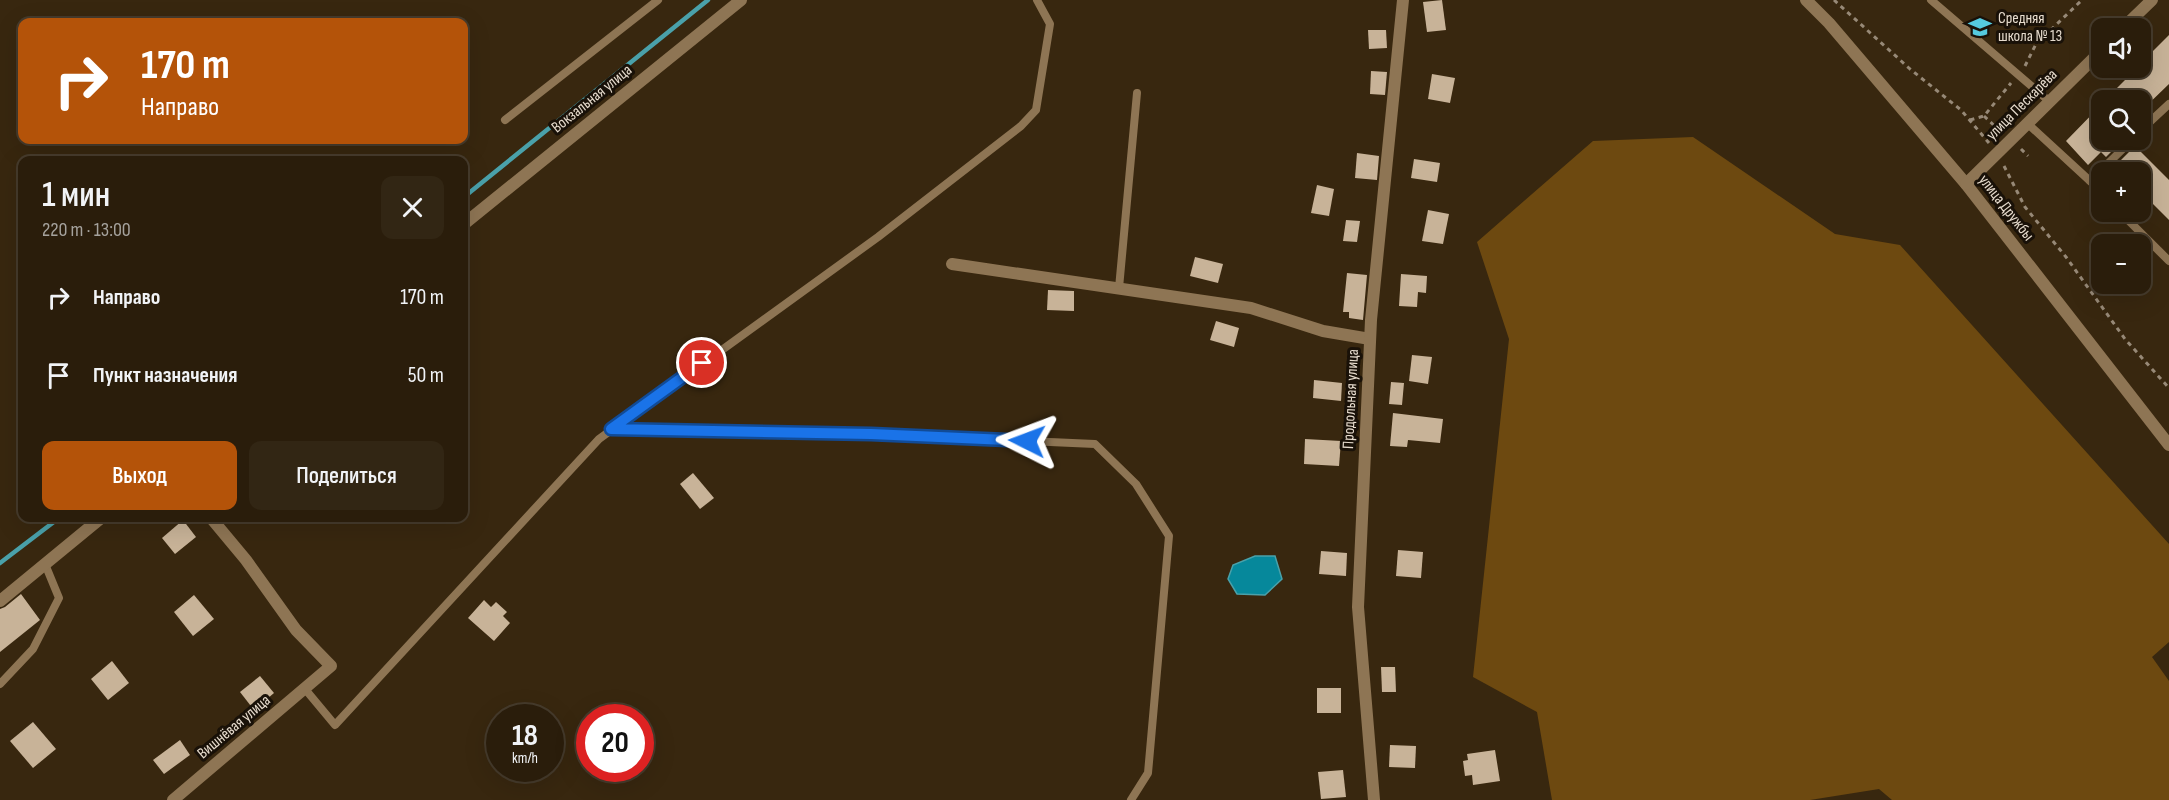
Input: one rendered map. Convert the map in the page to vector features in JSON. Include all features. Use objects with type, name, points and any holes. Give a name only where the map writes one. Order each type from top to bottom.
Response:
[{"type":"street","name":"Вокзальная улица","points":[[468,221],[741,0]]},
{"type":"street","name":"Продольная улица","points":[[1374,800],[1358,607],[1370,339],[1403,0]]},
{"type":"street","name":"улица Дружбы","points":[[1806,0],[1829,23],[1966,184],[2169,446]]},
{"type":"street","points":[[2133,18],[2152,0]]},
{"type":"street","name":"улица Пескарёва","points":[[1966,184],[2091,61]]},
{"type":"street","points":[[952,264],[1251,308],[1323,331],[1370,339]]},
{"type":"street","points":[[0,601],[96,522]]},
{"type":"street","name":"Вишнёвая улица","points":[[173,800],[331,666],[296,630],[246,560],[214,522]]},
{"type":"lane","points":[[505,120],[658,0]]},
{"type":"lane","points":[[305,689],[335,725],[573,465],[611,429],[878,237],[1021,126],[1036,110],[1050,24],[1037,0]]},
{"type":"lane","points":[[1931,0],[2049,101]]},
{"type":"lane","points":[[1119,288],[1137,93]]},
{"type":"lane","points":[[2151,121],[2169,104]]},
{"type":"lane","points":[[2027,123],[2090,181],[2122,150]]},
{"type":"lane","points":[[2130,222],[2169,261]]},
{"type":"lane","points":[[611,429],[871,434],[1095,444],[1136,484],[1169,536],[1148,773],[1131,800]]},
{"type":"lane","points":[[0,684],[33,649],[59,598],[45,564]]},
{"type":"path","points":[[1834,0],[1970,120],[1997,153],[2025,207],[2066,257],[2125,339],[2169,388]]},
{"type":"path","points":[[1970,120],[1984,116],[2026,65],[2036,44],[2082,0]]},
{"type":"shaded area","points":[[1693,137],[1835,234],[1900,245],[2169,544],[2169,642],[2152,657],[2169,681],[2169,800],[1892,800],[1879,789],[1810,800],[1552,800],[1537,712],[1473,677],[1509,339],[1477,242],[1593,141]]},
{"type":"water","points":[[1255,556],[1275,556],[1282,579],[1265,595],[1237,594],[1228,579],[1233,565]]},
{"type":"building","points":[[1442,0],[1446,30],[1427,32],[1423,2]]},
{"type":"building","points":[[1368,30],[1386,30],[1387,48],[1369,49]]},
{"type":"building","points":[[2169,35],[2169,84],[2151,101],[2151,90],[2115,90],[2127,78],[2151,78],[2151,53]]},
{"type":"building","points":[[1371,71],[1387,72],[1385,95],[1370,94]]},
{"type":"building","points":[[1432,74],[1455,78],[1450,103],[1428,99]]},
{"type":"building","points":[[2091,115],[2091,150],[2113,150],[2106,157],[2101,152],[2088,165],[2066,141]]},
{"type":"building","points":[[2131,150],[2139,150],[2151,162],[2119,162]]},
{"type":"building","points":[[1357,153],[1379,156],[1377,180],[1355,178]]},
{"type":"building","points":[[1414,159],[1440,163],[1437,182],[1411,178]]},
{"type":"building","points":[[2151,162],[2169,180],[2169,220],[2151,202]]},
{"type":"building","points":[[1317,185],[1334,189],[1329,216],[1311,213]]},
{"type":"building","points":[[1428,210],[1449,214],[1443,244],[1422,241]]},
{"type":"building","points":[[1346,220],[1360,221],[1357,242],[1343,241]]},
{"type":"building","points":[[1195,257],[1223,264],[1218,283],[1190,276]]},
{"type":"building","points":[[1347,273],[1367,275],[1363,320],[1349,318],[1349,312],[1343,312]]},
{"type":"building","points":[[1401,274],[1427,276],[1426,293],[1418,292],[1417,307],[1399,306]]},
{"type":"building","points":[[1048,290],[1074,291],[1074,311],[1047,310]]},
{"type":"building","points":[[1216,321],[1239,328],[1234,347],[1210,340]]},
{"type":"building","points":[[1412,355],[1432,357],[1428,384],[1409,381]]},
{"type":"building","points":[[1314,380],[1342,383],[1341,401],[1313,398]]},
{"type":"building","points":[[1391,382],[1404,383],[1402,405],[1389,404]]},
{"type":"building","points":[[1393,413],[1443,419],[1440,443],[1408,440],[1407,447],[1390,446]]},
{"type":"building","points":[[1305,439],[1341,441],[1339,466],[1304,464]]},
{"type":"building","points":[[693,473],[714,498],[700,509],[680,484]]},
{"type":"building","points":[[181,522],[185,522],[196,537],[175,554],[162,538]]},
{"type":"building","points":[[1398,550],[1423,552],[1421,578],[1396,576]]},
{"type":"building","points":[[1321,551],[1347,553],[1346,576],[1319,574]]},
{"type":"building","points":[[21,594],[40,620],[0,652],[0,609]]},
{"type":"building","points":[[194,595],[214,619],[193,636],[174,612]]},
{"type":"building","points":[[484,600],[491,607],[496,602],[507,612],[503,616],[510,623],[494,641],[468,618]]},
{"type":"building","points":[[112,661],[129,683],[108,700],[91,679]]},
{"type":"building","points":[[1381,667],[1395,667],[1396,692],[1382,692]]},
{"type":"building","points":[[260,676],[274,693],[254,710],[240,692]]},
{"type":"building","points":[[1317,688],[1341,688],[1341,713],[1317,713]]},
{"type":"building","points":[[33,722],[56,749],[33,768],[10,741]]},
{"type":"building","points":[[180,740],[190,755],[164,774],[153,760]]},
{"type":"building","points":[[1390,745],[1416,746],[1415,768],[1389,767]]},
{"type":"building","points":[[1495,750],[1500,781],[1473,785],[1472,775],[1465,776],[1463,761],[1468,760],[1467,754]]},
{"type":"building","points":[[1343,770],[1346,797],[1321,799],[1318,772]]},
{"type":"waterway","points":[[468,194],[708,0]]},
{"type":"waterway","points":[[0,563],[54,522]]},
{"type":"place","name":"Средняя школа № 13","points":[[1980,27]]},
{"type":"route","points":[[702,363],[611,429],[871,434],[1027,441]]}]
